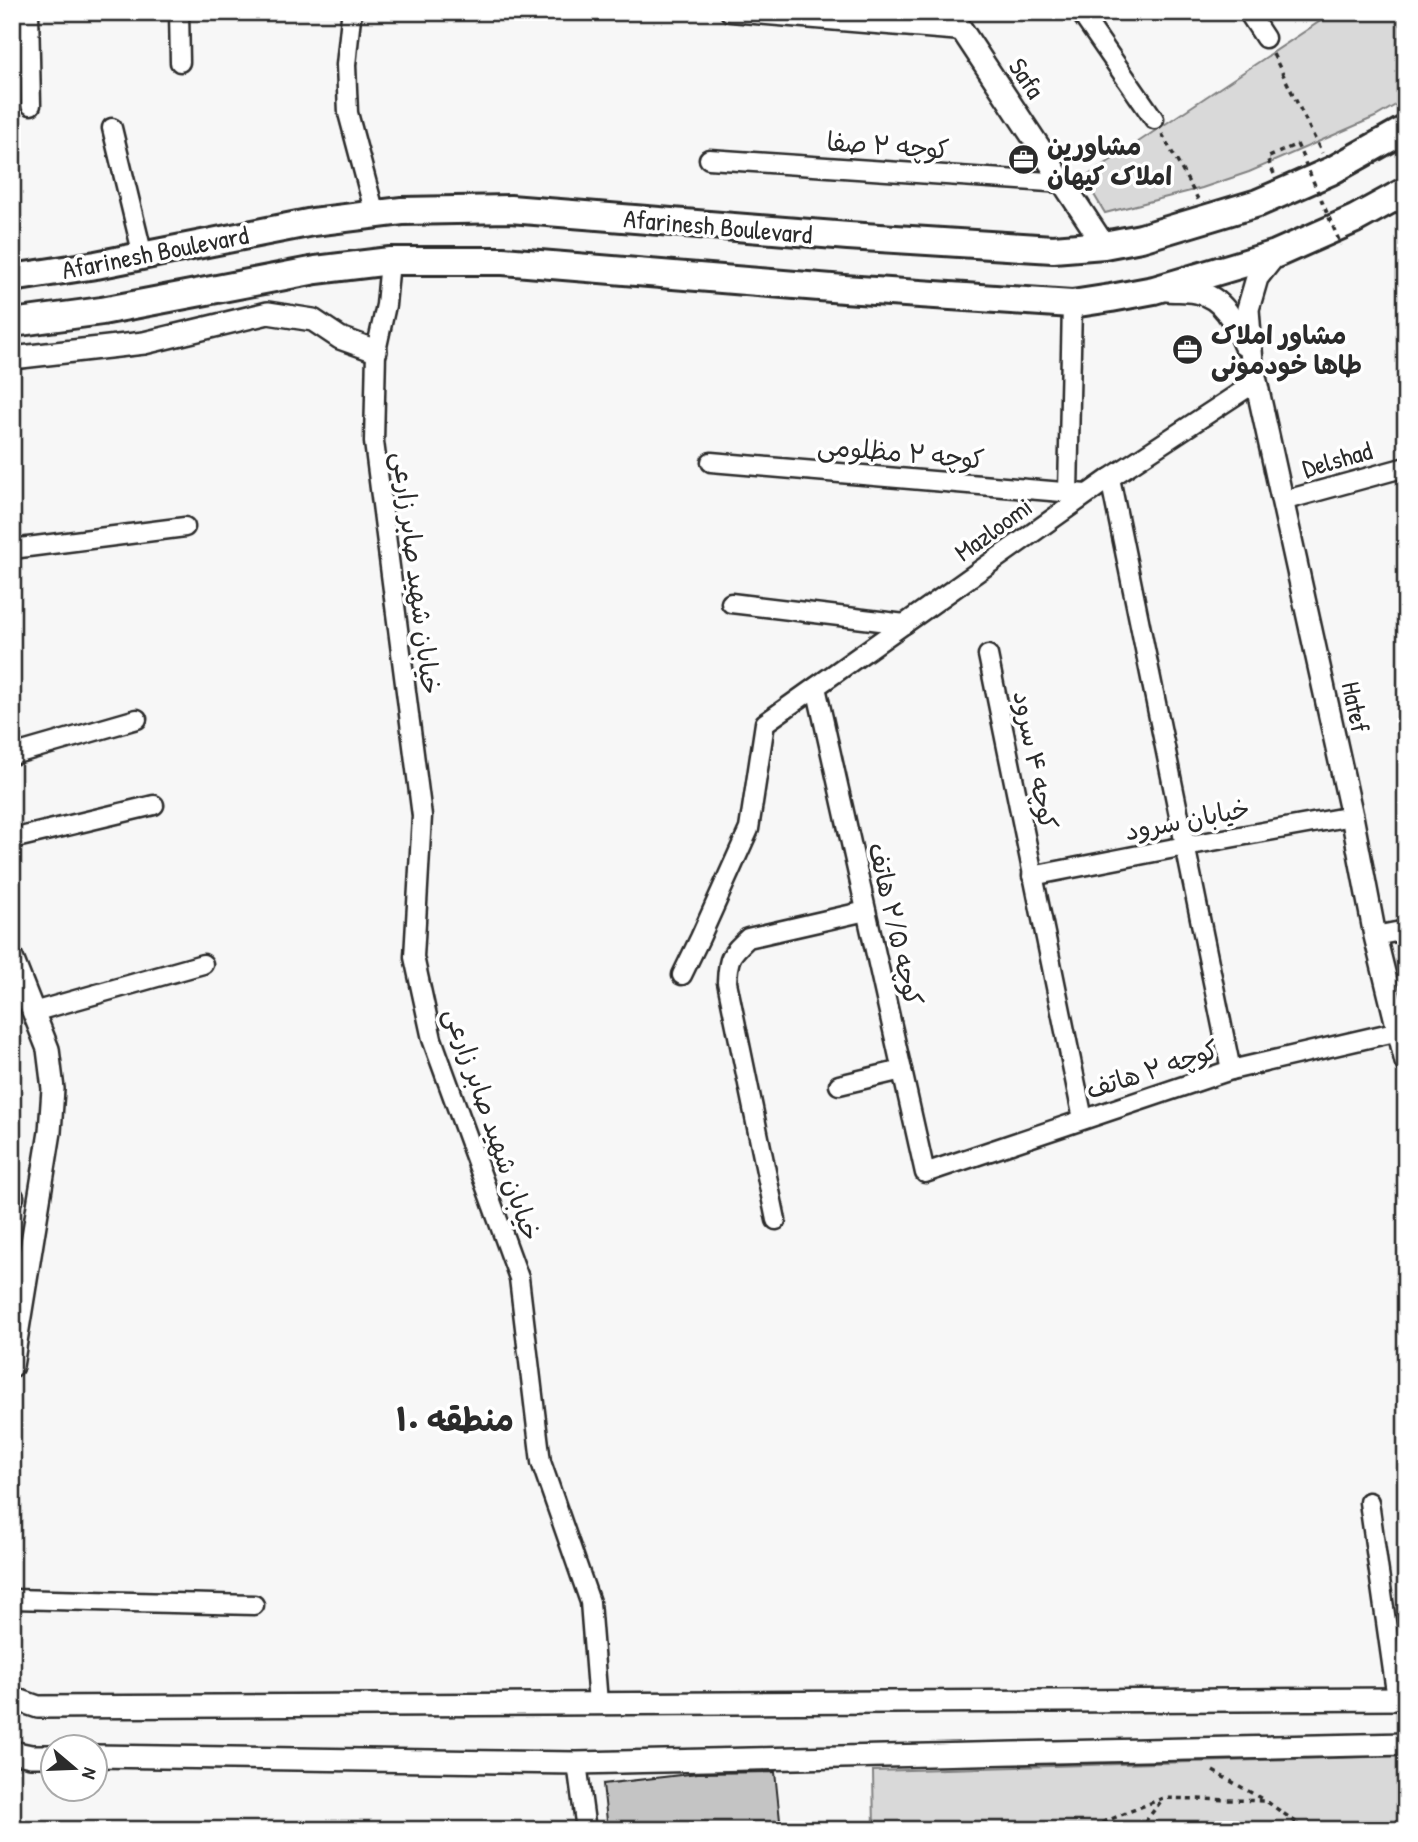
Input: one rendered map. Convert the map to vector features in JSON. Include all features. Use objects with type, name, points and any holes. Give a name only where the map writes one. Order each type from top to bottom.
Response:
[{"type":"main road","name":"Afarinesh Boulevard","points":[[12,278],[144,256],[313,222],[402,211],[510,209],[1053,249],[1104,245],[1142,238],[1258,203],[1331,171],[1406,129]]},
{"type":"main road","name":"Afarinesh Boulevard","points":[[12,323],[102,311],[316,270],[390,261],[503,261],[844,289],[1072,304],[1154,290],[1276,254],[1355,219],[1406,191]]},
{"type":"street","points":[[29,12],[31,105]]},
{"type":"street","points":[[179,12],[180,62]]},
{"type":"street","points":[[353,12],[346,65],[348,113],[375,214]]},
{"type":"street","points":[[730,12],[962,31]]},
{"type":"street","name":"Safa","points":[[950,12],[1104,245]]},
{"type":"street","points":[[1080,12],[1154,119]]},
{"type":"street","points":[[1248,12],[1265,38]]},
{"type":"street","points":[[112,128],[144,256]]},
{"type":"street","name":"کوچه ۲ صفا","points":[[709,159],[1063,183]]},
{"type":"street","name":"Hatef","points":[[1276,254],[1257,278],[1248,309],[1254,373],[1352,816],[1375,936],[1406,1062]]},
{"type":"street","name":"خیابان شهید صابر زارعی","points":[[390,261],[386,305],[376,351],[374,442],[422,816],[414,957],[432,1039],[519,1278],[541,1462],[590,1602],[598,1703]]},
{"type":"street","name":"Hatef","points":[[1154,290],[1198,292],[1219,302],[1236,323],[1254,373]]},
{"type":"street","points":[[1072,304],[1077,494]]},
{"type":"street","points":[[12,358],[144,343],[268,313],[313,320],[340,338],[376,351]]},
{"type":"street","name":"Mazloomi","points":[[682,975],[701,939],[749,829],[765,723],[905,624],[1077,494],[1110,478],[1254,373]]},
{"type":"street","name":"کوچه ۲ مظلومی","points":[[710,462],[1077,494]]},
{"type":"street","name":"Delshad","points":[[1282,501],[1406,467]]},
{"type":"street","points":[[1110,478],[1231,1070]]},
{"type":"street","points":[[12,549],[185,527]]},
{"type":"street","points":[[731,603],[905,624]]},
{"type":"street","name":"کوچه ۴ سرود","points":[[988,655],[1083,1119]]},
{"type":"street","name":"کوچه ۲/۵ هاتف","points":[[816,687],[925,1173]]},
{"type":"street","points":[[12,755],[137,719]]},
{"type":"street","points":[[12,839],[154,805]]},
{"type":"street","name":"خیابان سرود","points":[[1032,876],[1352,816]]},
{"type":"street","points":[[776,1220],[727,982],[727,964],[734,952],[748,939],[866,911]]},
{"type":"street","points":[[1375,936],[1406,930]]},
{"type":"street","points":[[33,1012],[203,964]]},
{"type":"street","points":[[12,1366],[50,1132],[53,1089],[48,1049],[15,973]]},
{"type":"street","name":"کوچه ۲ هاتف","points":[[925,1173],[1231,1070],[1399,1031]]},
{"type":"street","points":[[839,1085],[902,1070]]},
{"type":"street","points":[[12,1698],[38,1707],[1401,1699],[1369,1502]]},
{"type":"street","points":[[12,1599],[254,1605]]},
{"type":"street","points":[[108,1756],[577,1763],[1406,1744]]},
{"type":"street","points":[[12,1752],[38,1756]]},
{"type":"street","points":[[577,1763],[586,1830]]},
{"type":"path","points":[[1265,38],[1331,171]]},
{"type":"path","points":[[1154,119],[1209,218]]},
{"type":"path","points":[[1266,158],[1297,144],[1341,245]]},
{"type":"path","points":[[1213,1771],[1266,1801],[1307,1830]]},
{"type":"path","points":[[1098,1830],[1099,1824],[1163,1798],[1266,1801]]},
{"type":"path","points":[[1139,1830],[1163,1798]]},
{"type":"path","points":[[1286,1830],[1299,1824]]},
{"type":"path","points":[[1362,1830],[1376,1824],[1384,1830]]},
{"type":"shaded area","points":[[1334,12],[1406,12],[1406,99],[1375,117],[1249,172],[1202,188],[1105,213],[1084,178]]},
{"type":"shaded area","points":[[1406,1756],[1406,1830],[874,1830],[873,1771]]},
{"type":"building","points":[[775,1772],[781,1830],[608,1830],[603,1784],[698,1773]]},
{"type":"place","name":"مشاورین املاک کیهان","points":[[1024,160]]},
{"type":"place","name":"مشاور املاک طاها خودمونی","points":[[1188,349]]},
{"type":"district","name":"منطقه ۱۰","points":[[455,1419]]}]
